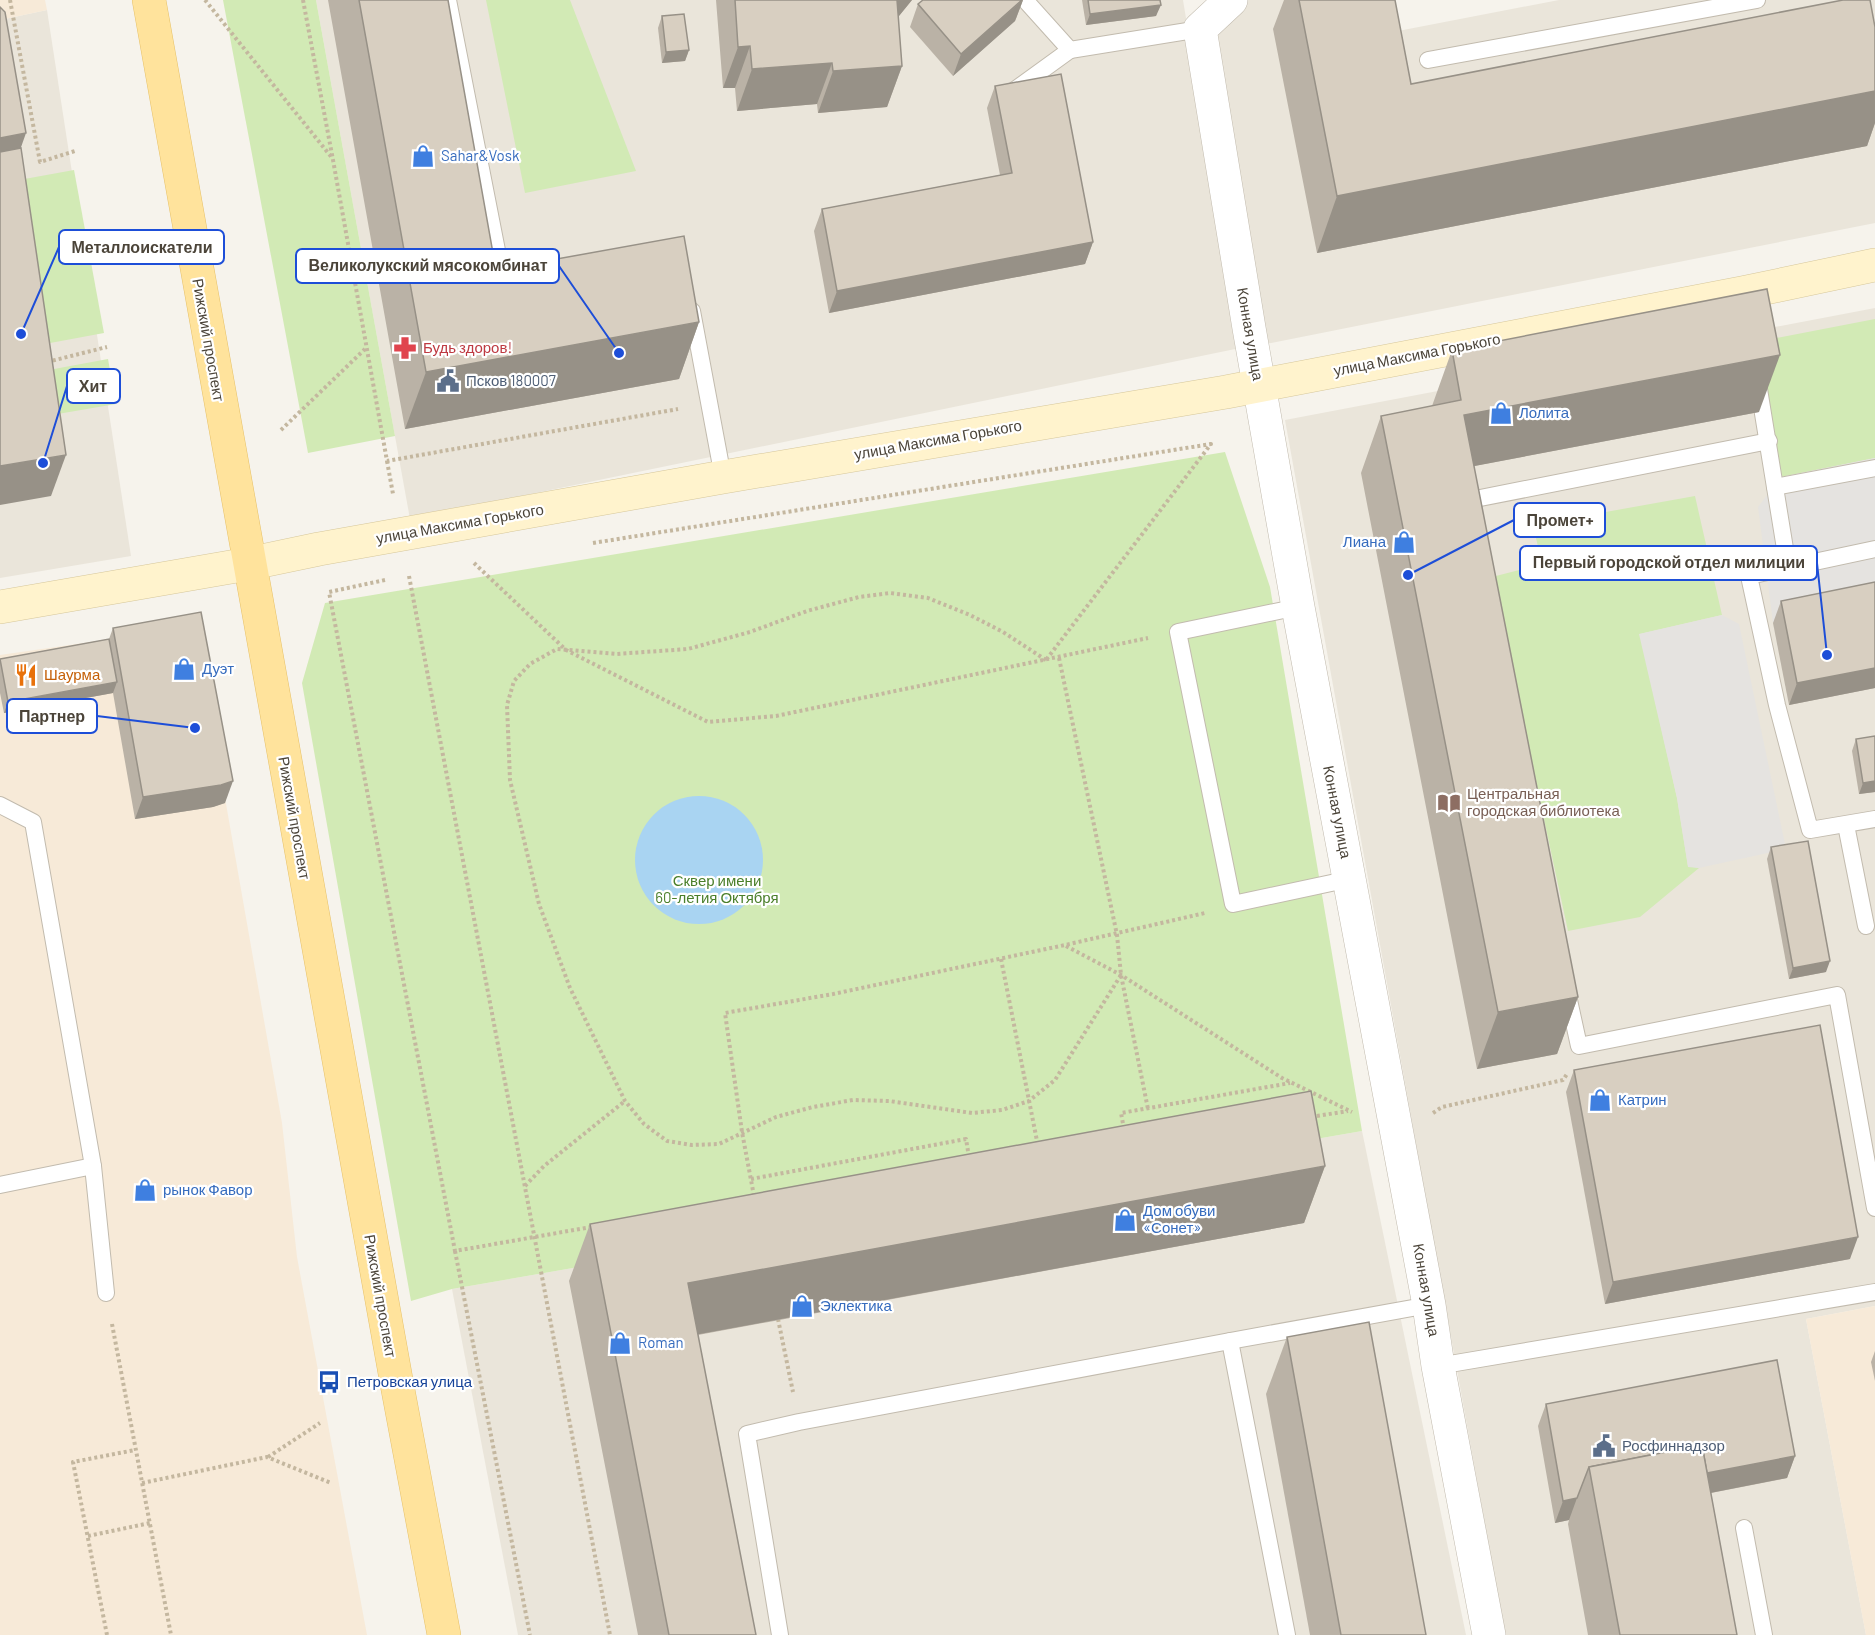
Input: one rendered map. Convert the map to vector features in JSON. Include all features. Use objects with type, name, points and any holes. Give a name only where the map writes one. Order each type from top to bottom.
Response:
[{"type":"main road","name":"Рижский проспект","points":[[149,0],[391,1358],[444,1635]]},
{"type":"main road","name":"улица Максима Горького","points":[[0,607],[723,477],[1226,392],[1743,299],[1875,265]]},
{"type":"street","points":[[1200,29],[1231,0]]},
{"type":"street","name":"Конная улица","points":[[1200,29],[1298,607],[1398,1134],[1438,1366],[1489,1635]]},
{"type":"lane","points":[[448,0],[502,276],[535,269]]},
{"type":"lane","points":[[1025,0],[1070,50]]},
{"type":"lane","points":[[1428,60],[1757,0]]},
{"type":"lane","points":[[1007,95],[1070,50],[1200,29]]},
{"type":"lane","points":[[690,299],[723,477]]},
{"type":"lane","points":[[1756,373],[1788,567]]},
{"type":"lane","points":[[1470,524],[1465,501],[1768,441]]},
{"type":"lane","points":[[1775,487],[1875,468]]},
{"type":"lane","points":[[1875,549],[1749,576],[1777,705],[1810,830],[1875,819]]},
{"type":"lane","points":[[1298,607],[1178,632],[1233,904],[1350,879]]},
{"type":"lane","points":[[0,805],[33,822],[93,1166],[106,1293]]},
{"type":"lane","points":[[1846,825],[1866,926]]},
{"type":"lane","points":[[1564,977],[1579,1046],[1837,995],[1875,1208]]},
{"type":"lane","points":[[0,1185],[93,1166]]},
{"type":"lane","points":[[1438,1366],[1875,1292]]},
{"type":"lane","points":[[780,1635],[747,1434],[799,1422],[1429,1305]]},
{"type":"lane","points":[[1230,1341],[1287,1635]]},
{"type":"lane","points":[[1744,1528],[1764,1635]]},
{"type":"path","points":[[10,0],[40,162],[75,151]]},
{"type":"path","points":[[205,0],[333,159]]},
{"type":"path","points":[[303,0],[393,494]]},
{"type":"path","points":[[42,363],[107,347]]},
{"type":"path","points":[[282,430],[366,348]]},
{"type":"path","points":[[387,461],[709,403]]},
{"type":"path","points":[[591,544],[1211,444],[1046,660]]},
{"type":"path","points":[[485,561],[474,562],[566,650],[708,722],[776,716],[1139,640]]},
{"type":"path","points":[[420,573],[409,576],[610,1635]]},
{"type":"path","points":[[386,580],[329,592],[530,1635]]},
{"type":"path","points":[[1046,660],[1003,632],[970,615],[928,598],[890,592],[807,610],[750,632],[688,649],[616,654],[556,649],[530,664],[514,681],[507,705],[510,780],[539,904],[570,988],[625,1101],[644,1124],[668,1141],[692,1145],[719,1144],[776,1117],[853,1100],[889,1101],[972,1113],[1002,1110],[1029,1101],[1055,1080],[1121,975]]},
{"type":"path","points":[[1059,658],[1117,935],[1121,975],[1148,1108]]},
{"type":"path","points":[[754,1198],[725,1013],[833,994],[1117,935],[1199,915],[1233,904]]},
{"type":"path","points":[[1065,945],[1121,975],[1291,1083],[1398,1134],[1442,1107],[1563,1080],[1579,1046]]},
{"type":"path","points":[[1001,959],[1038,1146],[1048,1144]]},
{"type":"path","points":[[1124,1131],[1121,1113],[1291,1083]]},
{"type":"path","points":[[524,1186],[625,1101]]},
{"type":"path","points":[[1302,1119],[1349,1110]]},
{"type":"path","points":[[751,1179],[966,1139],[970,1158]]},
{"type":"path","points":[[456,1251],[592,1227]]},
{"type":"path","points":[[106,1293],[171,1635]]},
{"type":"path","points":[[778,1319],[799,1422]]},
{"type":"path","points":[[142,1483],[267,1457],[320,1423]]},
{"type":"path","points":[[107,1635],[73,1462],[135,1450]]},
{"type":"path","points":[[267,1457],[331,1483]]},
{"type":"path","points":[[88,1536],[150,1523]]},
{"type":"shaded area","points":[[0,0],[45,0],[47,10],[0,20]]},
{"type":"shaded area","points":[[316,0],[1183,0],[1240,348],[410,519]]},
{"type":"shaded area","points":[[1210,0],[1393,0],[1398,31],[1559,0],[1875,0],[1875,223],[1266,344]]},
{"type":"shaded area","points":[[47,10],[131,556],[0,578],[0,20]]},
{"type":"shaded area","points":[[1875,308],[1875,1306],[1806,1319],[1866,1635],[1505,1635],[1285,420]]},
{"type":"shaded area","points":[[1875,458],[1875,603],[1773,623],[1758,507],[1781,477]]},
{"type":"shaded area","points":[[1722,615],[1739,624],[1786,849],[1699,868],[1688,867],[1677,798],[1639,634]]},
{"type":"shaded area","name":"рынок Фавор","points":[[195,627],[282,1123],[297,1257],[367,1635],[0,1635],[0,655]]},
{"type":"shaded area","points":[[1362,1131],[1466,1635],[518,1635],[452,1289]]},
{"type":"shaded area","points":[[1875,1306],[1875,1635],[1866,1635],[1806,1319]]},
{"type":"green space","points":[[223,0],[316,0],[395,436],[308,453]]},
{"type":"green space","points":[[486,0],[570,0],[636,171],[525,193]]},
{"type":"green space","points":[[74,170],[104,333],[34,346],[8,182]]},
{"type":"green space","points":[[1875,319],[1875,458],[1781,477],[1756,342]]},
{"type":"green space","points":[[108,359],[116,404],[46,416],[38,372]]},
{"type":"green space","name":"Сквер имени 60-летия Октября","points":[[1225,452],[1270,587],[1362,1131],[452,1289],[411,1301],[302,683],[325,603]]},
{"type":"green space","points":[[1695,496],[1722,615],[1640,634],[1677,798],[1688,866],[1699,868],[1640,917],[1568,931],[1492,577],[1542,564],[1533,525]]},
{"type":"water","points":[[699,796],[723,801],[744,815],[758,836],[763,860],[758,884],[744,905],[723,919],[699,924],[675,919],[654,905],[640,884],[635,860],[640,836],[654,815],[675,801]]},
{"type":"building","points":[[359,0],[448,0],[496,270],[684,236],[699,322],[426,372]]},
{"type":"building","points":[[735,0],[897,0],[902,66],[833,71],[832,63],[752,69],[750,46],[738,47]]},
{"type":"building","points":[[923,0],[1022,0],[961,54],[918,4]]},
{"type":"building","points":[[1088,0],[1160,0],[1161,5],[1090,14]]},
{"type":"building","points":[[1299,0],[1395,0],[1411,84],[1843,0],[1870,0],[1875,27],[1875,91],[1337,196]]},
{"type":"building","points":[[0,7],[5,12],[26,133],[0,138]]},
{"type":"building","points":[[684,14],[689,50],[666,52],[662,16]]},
{"type":"building","points":[[1061,74],[1093,242],[837,291],[822,209],[1012,173],[995,86]]},
{"type":"building","points":[[21,148],[66,455],[0,466],[0,152]]},
{"type":"building","points":[[1767,289],[1780,355],[1464,415],[1578,997],[1498,1012],[1381,416],[1461,400],[1452,350]]},
{"type":"building","points":[[1875,582],[1875,668],[1797,683],[1781,601]]},
{"type":"building","points":[[201,612],[233,781],[221,785],[143,797],[113,628]]},
{"type":"building","points":[[109,639],[117,682],[8,702],[0,659]]},
{"type":"building","points":[[1875,736],[1875,781],[1863,783],[1856,739]]},
{"type":"building","points":[[1808,841],[1830,961],[1793,968],[1771,847]]},
{"type":"building","points":[[1820,1025],[1858,1237],[1613,1282],[1574,1070]]},
{"type":"building","points":[[1311,1091],[1325,1166],[688,1283],[756,1635],[669,1635],[590,1224]]},
{"type":"building","points":[[1369,1322],[1426,1635],[1341,1635],[1287,1337]]},
{"type":"building","points":[[1777,1360],[1795,1456],[1707,1473],[1702,1445],[1589,1467],[1577,1498],[1563,1501],[1546,1404]]},
{"type":"building","points":[[1702,1445],[1737,1635],[1620,1635],[1589,1467]]},
{"type":"place","name":"Sahar&Vosk","points":[[423,156]]},
{"type":"place","name":"Металлоискатели","points":[[21,334]]},
{"type":"place","name":"Будь здоров!","points":[[405,348]]},
{"type":"place","name":"Великолукский мясокомбинат","points":[[619,353]]},
{"type":"place","name":"Псков 180007","points":[[448,381]]},
{"type":"place","name":"Лолита","points":[[1501,413]]},
{"type":"place","name":"Хит","points":[[43,463]]},
{"type":"place","name":"Лиана","points":[[1404,542]]},
{"type":"place","name":"Промет+","points":[[1408,575]]},
{"type":"place","name":"Первый городской отдел милиции","points":[[1827,655]]},
{"type":"place","name":"Дуэт","points":[[184,669]]},
{"type":"place","name":"Шаурма","points":[[26,675]]},
{"type":"place","name":"Партнер","points":[[195,728]]},
{"type":"place","name":"Центральная городская библиотека","points":[[1449,803]]},
{"type":"place","name":"Катрин","points":[[1600,1100]]},
{"type":"place","name":"рынок Фавор","points":[[145,1190]]},
{"type":"place","name":"Дом обуви «Сонет»","points":[[1125,1220]]},
{"type":"place","name":"Эклектика","points":[[802,1306]]},
{"type":"place","name":"Roman","points":[[620,1343]]},
{"type":"place","name":"Петровская улица","points":[[329,1382]]},
{"type":"place","name":"Росфиннадзор","points":[[1604,1446]]}]
